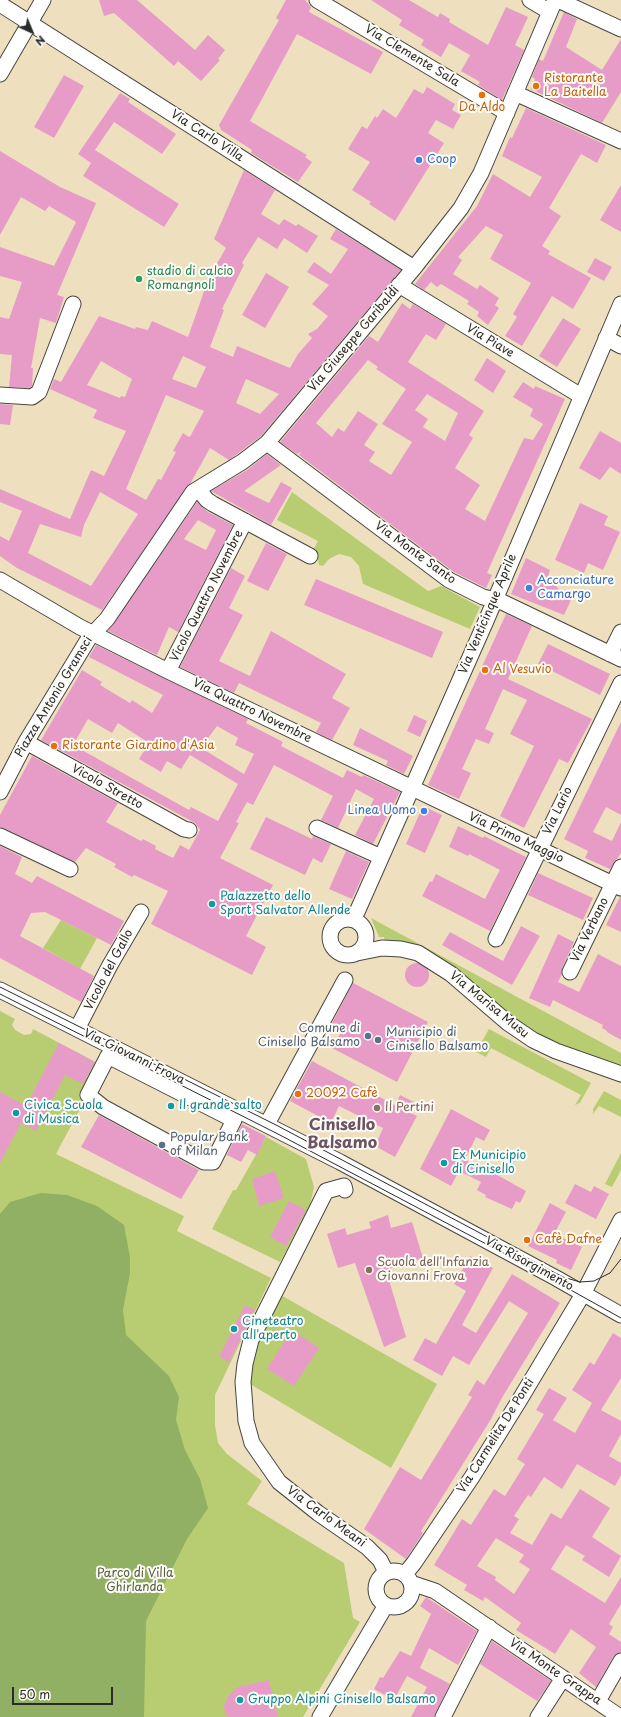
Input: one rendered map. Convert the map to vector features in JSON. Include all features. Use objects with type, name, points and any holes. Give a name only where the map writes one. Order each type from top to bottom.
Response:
[{"type":"street","points":[[0,74],[43,0]]},
{"type":"street","name":"Via Clemente Sala","points":[[317,0],[507,112]]},
{"type":"street","points":[[530,0],[555,4],[621,30]]},
{"type":"street","name":"Via Carlo Villa","points":[[0,4],[414,268]]},
{"type":"street","name":"Via Giuseppe Garibaldi","points":[[93,633],[107,619],[193,492],[242,462],[267,443],[414,268],[461,208],[481,173],[555,4]]},
{"type":"street","points":[[516,93],[621,141]]},
{"type":"street","name":"Via Piave","points":[[399,285],[581,396]]},
{"type":"street","points":[[0,395],[32,397],[39,392],[73,304]]},
{"type":"street","name":"Via Venticinque Aprile","points":[[347,919],[357,912],[494,600],[621,304]]},
{"type":"street","points":[[606,338],[621,346]]},
{"type":"street","name":"Via Monte Santo","points":[[267,443],[449,580],[616,656]]},
{"type":"street","points":[[198,489],[207,500],[310,556]]},
{"type":"street","name":"Vicolo Quattro Novembre","points":[[168,671],[245,521]]},
{"type":"street","name":"Piazza Antonio Gramsci","points":[[0,580],[80,627],[93,633],[26,742],[0,792]]},
{"type":"street","points":[[616,656],[621,632]]},
{"type":"street","name":"Via Quattro Novembre","points":[[93,633],[168,671],[411,788]]},
{"type":"street","name":"Via Lario","points":[[496,939],[621,683]]},
{"type":"street","name":"Vicolo Stretto","points":[[26,742],[184,829],[189,830]]},
{"type":"street","name":"Via Primo Maggio","points":[[411,788],[617,886]]},
{"type":"street","points":[[317,828],[381,857]]},
{"type":"street","points":[[0,836],[70,869]]},
{"type":"street","name":"Via Verbano","points":[[570,972],[617,886],[621,867]]},
{"type":"street","name":"Vicolo del Gallo","points":[[77,1029],[110,965],[141,912]]},
{"type":"street","points":[[347,919],[359,922],[366,933],[364,945],[357,953],[348,955],[341,954],[335,949],[331,942],[330,935],[334,926],[341,920],[347,919]]},
{"type":"street","name":"Via Marisa Musu","points":[[357,953],[382,948],[401,949],[418,953],[451,974],[508,1023],[533,1040],[556,1052],[621,1074]]},
{"type":"street","points":[[267,1124],[345,980]]},
{"type":"street","name":"Via Giovanni Frova","points":[[0,990],[267,1124],[436,1214]]},
{"type":"street","points":[[108,1056],[234,1120],[213,1162],[204,1162],[104,1107],[88,1095],[108,1056]]},
{"type":"street","name":"Via Carlo Meani","points":[[345,1190],[344,1186],[326,1191],[251,1340],[244,1364],[243,1382],[249,1434],[258,1454],[279,1482],[318,1513],[367,1546],[380,1560],[386,1572]]},
{"type":"street","name":"Via Risorgimento","points":[[436,1214],[621,1315]]},
{"type":"street","name":"Via Carmelita De Ponti","points":[[408,1578],[414,1563],[472,1477],[583,1294],[621,1220]]},
{"type":"street","points":[[399,1571],[408,1578],[412,1590],[405,1603],[398,1606],[386,1605],[381,1602],[376,1592],[378,1579],[386,1572],[399,1571]]},
{"type":"street","name":"Via Monte Grappa","points":[[408,1578],[435,1591],[620,1717]]},
{"type":"street","points":[[320,1717],[386,1605]]},
{"type":"street","points":[[443,1717],[489,1627]]},
{"type":"street","points":[[598,1701],[621,1661]]},
{"type":"street","points":[[538,1717],[563,1678]]},
{"type":"green space","points":[[292,492],[428,591],[441,586],[480,607],[470,629],[363,584],[359,566],[351,557],[339,554],[329,559],[323,566],[319,565],[318,558],[313,550],[318,541],[277,520]]},
{"type":"green space","points":[[371,918],[621,1053],[621,1066],[544,1038],[519,1023],[429,952],[406,942],[385,942],[384,937],[379,937]]},
{"type":"green space","points":[[61,920],[97,938],[80,969],[43,948]]},
{"type":"green space","name":"Parco di Villa Ghirlanda","points":[[0,1011],[15,1019],[12,1025],[15,1030],[24,1035],[31,1034],[33,1029],[103,1066],[56,1154],[184,1216],[177,1231],[271,1278],[215,1395],[215,1425],[218,1443],[227,1454],[262,1481],[247,1504],[344,1563],[353,1618],[360,1622],[303,1717],[0,1717]]},
{"type":"green space","points":[[489,1029],[591,1083],[580,1103],[575,1105],[581,1095],[491,1048],[486,1057],[476,1052]]},
{"type":"green space","points":[[604,1091],[621,1100],[621,1117],[599,1106],[593,1114],[593,1109]]},
{"type":"green space","points":[[266,1137],[306,1159],[314,1187],[310,1205],[280,1262],[212,1229],[233,1190],[236,1190]]},
{"type":"green space","points":[[621,1153],[621,1170],[612,1187],[605,1184]]},
{"type":"green space","points":[[41,1193],[67,1195],[97,1206],[124,1225],[130,1257],[130,1273],[123,1310],[126,1335],[169,1376],[179,1397],[176,1420],[185,1450],[200,1479],[208,1508],[187,1539],[146,1621],[144,1717],[0,1717],[0,1214],[10,1202]]},
{"type":"green space","points":[[279,1294],[437,1384],[391,1468],[250,1384],[250,1365],[257,1341]]},
{"type":"building","points":[[99,0],[137,0],[195,50],[208,35],[225,50],[218,59],[220,60],[201,81],[178,61],[174,66],[114,13],[104,16]]},
{"type":"building","points":[[286,0],[305,0],[311,7],[309,12],[383,52],[371,74],[297,34],[250,121],[307,155],[305,157],[312,162],[298,182],[251,153],[252,150],[221,130],[219,125],[279,20],[276,18]]},
{"type":"building","points":[[371,0],[409,0],[438,17],[440,13],[450,19],[449,22],[488,45],[506,7],[528,17],[515,45],[524,50],[502,100],[478,85],[480,82],[461,71],[470,55],[449,43],[441,57],[421,45],[424,40],[399,25],[402,20]]},
{"type":"building","points":[[564,12],[577,19],[566,47],[602,70],[621,39],[621,92],[602,123],[531,89],[535,79],[532,77],[539,59],[543,61]]},
{"type":"building","points":[[64,75],[84,86],[54,138],[34,127]]},
{"type":"building","points":[[427,87],[455,104],[452,110],[461,115],[453,129],[436,120],[428,133],[444,143],[395,221],[369,204],[371,202],[352,190],[370,162],[348,149],[362,126],[367,129],[375,116],[377,118],[383,109],[396,118],[414,89],[423,94]]},
{"type":"building","points":[[120,93],[130,99],[128,102],[176,134],[162,154],[114,122],[95,150],[179,204],[164,227],[83,176],[91,163],[78,154]]},
{"type":"building","points":[[526,108],[606,145],[597,163],[581,154],[549,208],[561,216],[542,246],[550,251],[548,254],[591,278],[573,309],[552,296],[522,346],[505,336],[517,317],[513,314],[531,283],[490,259],[503,235],[486,226],[458,257],[462,260],[453,274],[477,289],[480,285],[499,298],[495,305],[499,308],[488,325],[477,316],[479,312],[467,304],[469,301],[441,284],[437,287],[431,282],[424,290],[415,284],[477,206],[493,174],[530,197],[542,177],[502,156],[510,137],[512,138]]},
{"type":"building","points":[[0,151],[60,187],[96,203],[57,295],[64,297],[56,323],[40,318],[31,368],[33,368],[32,386],[29,388],[9,387],[12,355],[0,354],[0,317],[9,319],[22,282],[0,276],[0,247],[54,266],[76,222],[49,206],[45,211],[21,197],[0,235]]},
{"type":"building","points":[[244,170],[275,190],[261,214],[279,225],[284,219],[296,226],[298,224],[318,236],[307,253],[284,238],[277,249],[258,237],[242,263],[244,265],[222,309],[224,310],[210,347],[233,357],[237,346],[290,368],[298,354],[312,338],[308,334],[317,329],[328,316],[312,304],[329,285],[307,272],[314,262],[331,274],[348,249],[330,239],[336,229],[401,270],[261,436],[229,460],[210,448],[190,484],[102,610],[17,568],[0,556],[0,536],[9,541],[22,511],[0,502],[0,489],[70,519],[91,470],[104,476],[126,431],[93,418],[97,410],[50,389],[54,379],[61,382],[99,316],[135,329],[136,327],[148,330],[152,321],[188,337],[209,277],[226,248],[214,239]],"holes":[[[183,356],[206,367],[196,388],[172,379]],[[101,361],[132,379],[125,397],[121,396],[120,398],[87,385]],[[246,379],[279,394],[260,414],[236,403]],[[166,395],[204,411],[191,435],[189,437],[183,433],[173,451],[176,452],[161,480],[158,479],[146,500],[126,489]],[[100,492],[138,514],[91,586],[28,553],[40,524],[81,537],[84,525]]]},
{"type":"building","points":[[621,185],[621,232],[600,220]]},
{"type":"building","points":[[595,258],[612,267],[604,281],[587,272]]},
{"type":"building","points":[[266,273],[289,287],[265,328],[242,315]]},
{"type":"building","points":[[402,303],[410,309],[413,304],[446,324],[436,340],[426,334],[408,362],[484,411],[469,435],[473,438],[455,468],[480,485],[465,509],[485,521],[524,438],[533,440],[543,424],[530,416],[533,409],[513,397],[523,382],[534,389],[535,386],[565,399],[487,573],[492,575],[486,588],[454,572],[299,455],[301,452],[297,454],[280,442],[369,336],[378,342]],"holes":[[[368,360],[378,367],[376,369],[406,389],[382,424],[412,442],[391,475],[369,461],[375,452],[364,445],[378,424],[358,411],[344,432],[338,428],[332,437],[316,423]],[[427,394],[458,413],[445,441],[423,427],[428,419],[415,410]]]},
{"type":"building","points":[[563,318],[581,329],[557,367],[539,356]]},
{"type":"building","points":[[487,358],[506,371],[493,393],[474,380]]},
{"type":"building","points":[[0,404],[13,405],[10,425],[0,424]]},
{"type":"building","points":[[600,431],[621,443],[621,474],[610,467],[600,480],[579,468]]},
{"type":"building","points":[[267,454],[281,465],[244,491],[269,503],[281,482],[292,488],[271,525],[211,491],[247,470]]},
{"type":"building","points":[[197,502],[208,512],[233,525],[178,632],[169,627],[157,655],[108,631]],"holes":[[[198,520],[216,530],[206,550],[184,539]]]},
{"type":"building","points":[[580,503],[608,516],[604,525],[620,532],[603,570],[588,563],[584,573],[555,560]]},
{"type":"building","points":[[266,543],[287,554],[268,591],[247,581]]},
{"type":"building","points":[[526,558],[550,570],[548,576],[562,593],[572,598],[564,615],[511,594]]},
{"type":"building","points":[[231,568],[245,576],[229,608],[243,615],[219,661],[250,676],[271,631],[346,674],[332,698],[350,708],[332,740],[316,732],[321,723],[239,683],[234,693],[180,667]]},
{"type":"building","points":[[316,579],[443,632],[432,658],[304,605]]},
{"type":"building","points":[[506,614],[532,626],[508,679],[592,719],[568,763],[559,759],[524,828],[500,816],[534,746],[510,734],[527,700],[503,689],[485,729],[494,733],[489,744],[476,739],[462,769],[471,773],[459,799],[428,785]]},
{"type":"building","points":[[548,644],[610,674],[600,695],[538,664]]},
{"type":"building","points":[[96,645],[248,719],[246,723],[283,742],[281,746],[343,778],[347,770],[362,777],[363,775],[400,792],[373,844],[355,835],[374,799],[356,789],[338,828],[321,820],[333,796],[274,765],[253,805],[247,802],[236,822],[239,823],[220,858],[273,885],[246,936],[266,947],[252,975],[151,924],[168,891],[134,875],[132,877],[114,867],[116,864],[86,848],[75,862],[0,827],[0,815],[32,756],[118,803],[106,822],[141,841],[143,839],[156,846],[155,849],[173,858],[180,845],[189,850],[200,830],[195,823],[41,740],[82,670],[102,682],[100,685],[130,703],[132,700],[152,713],[163,695],[89,657]],"holes":[[[88,719],[112,733],[118,723],[149,743],[139,759],[161,772],[167,761],[181,769],[190,755],[238,784],[218,821],[191,807],[189,810],[73,745]],[[217,726],[238,738],[235,745],[254,754],[244,774],[201,748]]]},
{"type":"building","points":[[414,715],[427,721],[420,737],[407,731]]},
{"type":"building","points":[[621,722],[621,815],[606,807],[593,832],[612,841],[621,822],[621,853],[610,869],[585,858],[588,851],[564,839]]},
{"type":"building","points":[[360,728],[413,756],[404,774],[386,765],[388,761],[353,745]]},
{"type":"building","points":[[423,806],[442,815],[425,853],[406,844]]},
{"type":"building","points":[[266,817],[312,839],[313,836],[331,844],[322,863],[313,858],[305,875],[250,849]]},
{"type":"building","points":[[458,826],[483,838],[484,836],[526,857],[490,931],[422,896],[430,881],[432,882],[436,874],[485,899],[500,870],[469,854],[468,856],[449,847]]},
{"type":"building","points":[[0,846],[22,857],[15,874],[32,883],[37,876],[124,921],[111,945],[45,912],[31,913],[20,936],[94,976],[81,1002],[0,958]]},
{"type":"building","points":[[346,851],[369,862],[352,899],[329,889]]},
{"type":"building","points":[[538,873],[593,898],[583,920],[528,895]]},
{"type":"building","points":[[621,897],[621,932],[606,925]]},
{"type":"building","points":[[521,926],[540,936],[512,985],[442,945],[450,932],[503,961]]},
{"type":"building","points":[[558,934],[574,942],[562,968],[562,974],[558,982],[579,992],[598,954],[621,966],[621,1040],[602,1028],[603,1025],[553,1000],[550,1007],[529,998]]},
{"type":"building","points":[[417,963],[422,964],[428,970],[428,980],[422,986],[417,987],[412,986],[406,980],[405,975],[406,970],[412,964]]},
{"type":"building","name":"Municipio di Cinisello Balsamo","points":[[353,983],[428,1022],[397,1082],[332,1048],[342,1031],[331,1025]]},
{"type":"building","points":[[59,1043],[95,1062],[83,1084],[65,1075],[36,1131],[21,1123],[0,1163],[0,1092],[26,1106]]},
{"type":"building","name":"Il Pertini","points":[[312,1061],[395,1105],[400,1095],[414,1102],[409,1112],[417,1116],[395,1157],[375,1146],[383,1128],[339,1106],[331,1123],[290,1101]]},
{"type":"building","points":[[451,1109],[490,1130],[484,1141],[476,1137],[465,1160],[489,1172],[490,1171],[526,1191],[520,1203],[516,1201],[512,1209],[485,1197],[486,1195],[477,1190],[481,1182],[459,1171],[451,1186],[420,1169]]},
{"type":"building","points":[[99,1115],[199,1170],[181,1199],[81,1147]]},
{"type":"building","points":[[242,1124],[266,1136],[257,1155],[248,1150],[241,1162],[227,1155]]},
{"type":"building","points":[[275,1171],[284,1198],[259,1206],[252,1179]]},
{"type":"building","points":[[575,1184],[591,1192],[594,1186],[609,1194],[596,1219],[565,1203]]},
{"type":"building","points":[[289,1201],[306,1210],[286,1246],[270,1237]]},
{"type":"building","points":[[550,1203],[566,1212],[554,1234],[582,1247],[571,1270],[556,1263],[557,1260],[528,1246]]},
{"type":"building","points":[[388,1215],[391,1228],[412,1222],[423,1258],[386,1270],[406,1337],[384,1347],[355,1263],[338,1268],[327,1234],[345,1228],[347,1235],[371,1228],[369,1222]]},
{"type":"building","points":[[470,1256],[493,1268],[462,1325],[476,1333],[512,1274],[560,1303],[503,1396],[491,1419],[421,1531],[423,1533],[406,1559],[364,1529],[400,1467],[421,1480],[472,1397],[468,1395],[477,1380],[484,1385],[528,1313],[509,1301],[469,1365],[453,1356],[442,1376],[413,1360],[425,1338],[436,1344],[466,1291],[454,1284]]},
{"type":"building","points":[[245,1305],[255,1310],[229,1362],[219,1357]]},
{"type":"building","points":[[292,1330],[319,1348],[294,1386],[267,1369]]},
{"type":"building","points":[[613,1333],[621,1338],[621,1378],[601,1410],[621,1421],[621,1434],[609,1456],[621,1463],[621,1475],[615,1486],[577,1464],[562,1489],[544,1477],[531,1497],[528,1495],[514,1516],[519,1519],[510,1533],[532,1545],[551,1513],[561,1519],[580,1489],[610,1508],[592,1537],[621,1556],[609,1577],[582,1560],[585,1556],[566,1545],[551,1569],[605,1603],[621,1577],[621,1604],[609,1624],[613,1627],[609,1634],[621,1642],[621,1652],[613,1657],[596,1687],[579,1673],[596,1647],[571,1629],[555,1654],[516,1630],[521,1623],[485,1597],[483,1601],[464,1590],[467,1585],[434,1565],[462,1519],[471,1525],[494,1489],[505,1496],[525,1464],[517,1459],[544,1414],[536,1410],[549,1388],[567,1398],[553,1420],[575,1433],[592,1403],[572,1390],[590,1362],[594,1365]],"holes":[[[496,1538],[524,1555],[519,1562],[530,1569],[514,1594],[495,1580],[496,1577],[477,1566]]]},
{"type":"building","points":[[426,1597],[477,1631],[458,1665],[429,1648],[420,1668],[450,1684],[434,1717],[411,1717],[427,1687],[407,1676],[394,1700],[374,1689],[380,1677],[383,1678],[400,1651],[411,1656],[431,1614],[420,1606]]},
{"type":"building","points":[[492,1641],[551,1681],[537,1701],[480,1664]]},
{"type":"building","points":[[269,1680],[278,1717],[230,1717],[225,1714],[224,1705],[229,1695],[238,1687]]},
{"type":"tram line","points":[[0,987],[278,1126],[563,1277],[580,1282],[594,1281],[610,1273],[621,1259]]},
{"type":"tram line","points":[[0,994],[278,1134],[524,1264],[621,1318]]},
{"type":"place","name":"Ristorante La Baitella","points":[[536,86]]},
{"type":"place","name":"Da Aldo","points":[[482,95]]},
{"type":"place","name":"Coop","points":[[419,160]]},
{"type":"place","name":"stadio di calcio Romangnoli","points":[[139,279]]},
{"type":"place","name":"Acconciature Camargo","points":[[529,588]]},
{"type":"place","name":"Al Vesuvio","points":[[485,670]]},
{"type":"place","name":"Ristorante Giardino d'Asia","points":[[54,746]]},
{"type":"place","name":"Linea Uomo","points":[[424,811]]},
{"type":"place","name":"Palazzetto dello Sport Salvator Allende","points":[[212,904]]},
{"type":"place","name":"Comune di Cinisello Balsamo","points":[[368,1036]]},
{"type":"place","name":"Municipio di Cinisello Balsamo","points":[[378,1040]]},
{"type":"place","name":"20092 Cafè","points":[[298,1094]]},
{"type":"place","name":"Il grande salto","points":[[171,1106]]},
{"type":"place","name":"Il Pertini","points":[[377,1108]]},
{"type":"place","name":"Civica Scuola di Musica","points":[[16,1113]]},
{"type":"place","name":"Popular Bank of Milan","points":[[162,1145]]},
{"type":"place","name":"Ex Municipio di Cinisello","points":[[444,1163]]},
{"type":"place","name":"Cafè Dafne","points":[[527,1240]]},
{"type":"place","name":"Scuola dell'Infanzia Giovanni Frova","points":[[369,1270]]},
{"type":"place","name":"Cineteatro all'aperto","points":[[234,1329]]},
{"type":"place","name":"Gruppo Alpini Cinisello Balsamo","points":[[240,1700]]},
{"type":"district","name":"Cinisello Balsamo","points":[[342,1135]]}]
